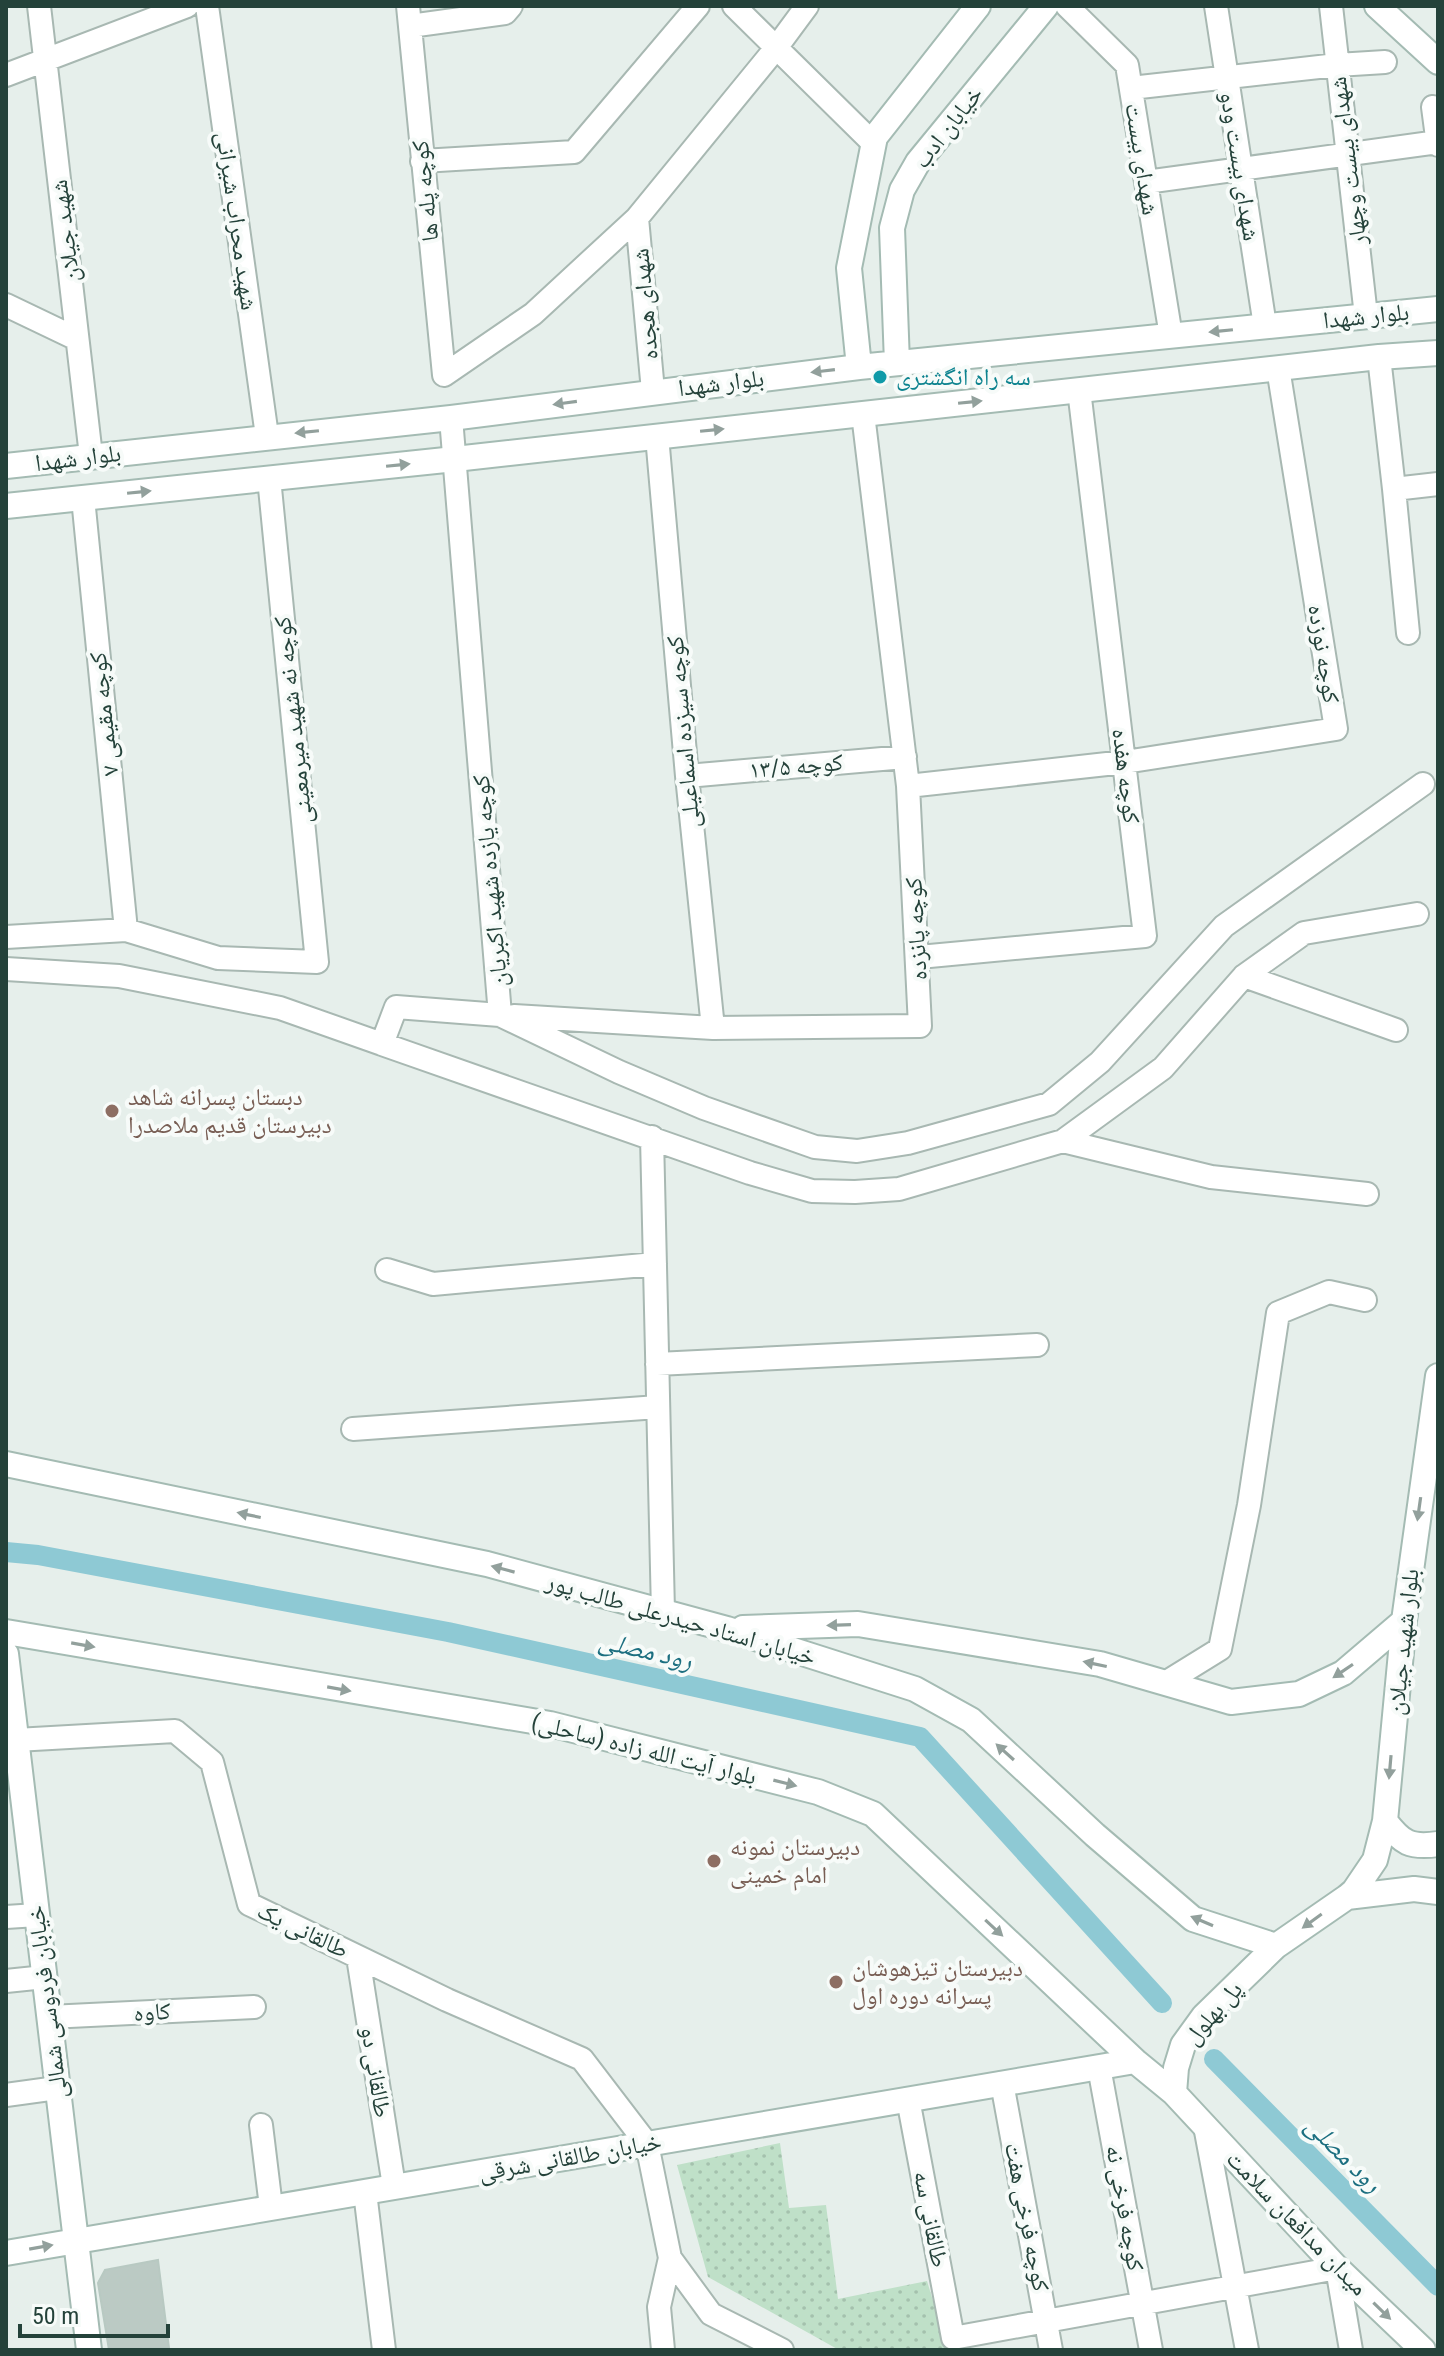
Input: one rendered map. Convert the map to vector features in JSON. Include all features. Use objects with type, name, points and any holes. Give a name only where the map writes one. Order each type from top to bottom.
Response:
[{"type":"main road","name":"خیابان ادب","points":[[859,367],[849,268],[875,137],[978,6]]},
{"type":"main road","name":"خیابان ادب","points":[[897,363],[892,228],[902,190],[918,162],[1046,6]]},
{"type":"main road","points":[[1377,6],[1438,62]]},
{"type":"main road","name":"بلوار شهدا","points":[[6,466],[451,418],[859,367],[1438,309]]},
{"type":"main road","name":"بلوار شهدا","points":[[6,506],[1438,353]]},
{"type":"main road","name":"بلوار شهید جیلان","points":[[1347,1897],[1375,1860],[1385,1821],[1404,1621],[1438,1376]]},
{"type":"main road","name":"خیابان استاد حیدرعلی طالب پور","points":[[6,1464],[487,1564],[727,1629],[915,1689],[971,1720],[1095,1835],[1193,1919],[1276,1946]]},
{"type":"main road","points":[[727,1629],[858,1624],[1100,1664],[1231,1702],[1299,1694],[1343,1673],[1404,1621]]},
{"type":"main road","name":"بلوار آیت الله زاده (ساحلی)","points":[[6,1632],[550,1724],[818,1792],[873,1814],[1135,2061],[1174,2093]]},
{"type":"main road","name":"خیابان فردوسی شمالی","points":[[6,1654],[11,1740],[45,1977],[89,2350]]},
{"type":"main road","points":[[1385,1821],[1400,1841],[1417,1845],[1438,1844]]},
{"type":"main road","points":[[1276,1946],[1347,1897],[1414,1889],[1438,1892]]},
{"type":"main road","name":"پل بهلول","points":[[1174,2093],[1176,2068],[1183,2045],[1204,2016],[1276,1946]]},
{"type":"main road","name":"خیابان طالقانی شرقی","points":[[6,2253],[1135,2061]]},
{"type":"main road","name":"میدان مدافعان سلامت","points":[[1174,2093],[1337,2268],[1423,2350]]},
{"type":"street","name":"شهید جیلان","points":[[39,6],[91,456]]},
{"type":"street","points":[[6,75],[187,6]]},
{"type":"street","name":"شهید محراب شیرانی","points":[[207,6],[267,436]]},
{"type":"street","points":[[409,16],[505,13],[511,6]]},
{"type":"street","points":[[422,161],[574,152],[698,6]]},
{"type":"street","points":[[734,6],[874,144]]},
{"type":"street","points":[[637,218],[807,6]]},
{"type":"street","name":"شهدای بیست","points":[[1067,6],[1127,65],[1171,336]]},
{"type":"street","name":"شهدای بیست ودو","points":[[1216,6],[1265,326]]},
{"type":"street","name":"شهدای بیست وچهار","points":[[1331,6],[1366,316]]},
{"type":"street","name":"کوچه پله ها","points":[[409,16],[444,375],[533,314],[637,218]]},
{"type":"street","points":[[1131,88],[1385,62]]},
{"type":"street","points":[[1146,182],[1438,143],[1433,107]]},
{"type":"street","name":"شهدای هجده","points":[[637,218],[653,391]]},
{"type":"street","points":[[6,305],[77,339]]},
{"type":"street","points":[[1379,357],[1408,633]]},
{"type":"street","name":"کوچه نوزده","points":[[1125,762],[1336,729],[1278,368]]},
{"type":"street","name":"کوچه هفده","points":[[919,957],[1145,936],[1079,390]]},
{"type":"street","name":"کوچه پانزده","points":[[500,1015],[713,1028],[920,1026],[919,957],[908,786],[863,414]]},
{"type":"street","name":"کوچه یازده شهید اکبریان","points":[[382,1044],[396,1007],[500,1015],[451,418]]},
{"type":"street","name":"کوچه سیزده اسماعیلی","points":[[657,436],[713,1028]]},
{"type":"street","name":"کوچه نه شهید میرمعینی","points":[[126,930],[218,958],[317,962],[269,478]]},
{"type":"street","points":[[1394,489],[1438,484]]},
{"type":"street","name":"کوچه مقیمی ۷","points":[[83,498],[126,930]]},
{"type":"street","name":"کوچه ۱۳/۵","points":[[687,776],[905,757]]},
{"type":"street","points":[[908,786],[1125,762]]},
{"type":"street","points":[[500,1015],[619,1072],[704,1108],[815,1147],[857,1151],[908,1143],[1049,1104],[1100,1062],[1224,926],[1423,784]]},
{"type":"street","points":[[6,969],[119,976],[280,1008],[750,1173],[812,1191],[855,1192],[899,1189],[1063,1141],[1163,1068],[1244,976],[1304,933],[1417,914]]},
{"type":"street","points":[[6,937],[126,930]]},
{"type":"street","points":[[1244,976],[1396,1030]]},
{"type":"street","points":[[652,1137],[663,1612]]},
{"type":"street","points":[[1063,1141],[1211,1177],[1367,1194]]},
{"type":"street","points":[[387,1270],[433,1284],[655,1264]]},
{"type":"street","points":[[1165,1683],[1220,1649],[1249,1505],[1278,1313],[1329,1292],[1365,1300]]},
{"type":"street","points":[[657,1364],[1037,1345]]},
{"type":"street","points":[[353,1429],[658,1407]]},
{"type":"street","name":"طالقانی یک","points":[[11,1740],[175,1731],[212,1762],[249,1904],[447,2000],[582,2059],[647,2144]]},
{"type":"street","points":[[6,1917],[37,1915]]},
{"type":"street","name":"طالقانی دو","points":[[358,1957],[394,2186]]},
{"type":"street","points":[[6,1981],[45,1977]]},
{"type":"street","name":"کاوه","points":[[49,2017],[254,2007]]},
{"type":"street","name":"کوچه فرخی نه","points":[[1099,2067],[1151,2350]]},
{"type":"street","name":"کوچه فرخی هفت","points":[[1002,2083],[1051,2350]]},
{"type":"street","points":[[6,2095],[57,2088]]},
{"type":"street","name":"طالقانی سه","points":[[908,2099],[953,2338],[1046,2321]]},
{"type":"street","points":[[261,2125],[271,2207]]},
{"type":"street","points":[[1205,2126],[1247,2350]]},
{"type":"street","points":[[647,2144],[670,2258],[659,2307],[663,2350]]},
{"type":"street","points":[[365,2192],[384,2350]]},
{"type":"street","points":[[670,2258],[711,2314],[782,2350]]},
{"type":"street","points":[[1046,2321],[1337,2268],[1351,2350]]},
{"type":"green space","points":[[780,2143],[789,2208],[826,2205],[838,2299],[927,2281],[948,2350],[839,2350],[708,2277],[677,2165]]},
{"type":"building","points":[[158,2260],[169,2348],[109,2350],[98,2283],[105,2270]]},
{"type":"waterway","name":"رود مصلی","points":[[6,1552],[38,1555],[448,1632],[920,1737],[1162,2003]]},
{"type":"waterway","name":"رود مصلی","points":[[1214,2059],[1438,2286]]},
{"type":"place","name":"سه راه انگشتری","points":[[880,377]]},
{"type":"place","name":"دبستان پسرانه شاهد دبیرستان قدیم ملاصدرا","points":[[112,1111]]},
{"type":"place","name":"دبیرستان نمونه امام خمینی","points":[[714,1861]]},
{"type":"place","name":"دبیرستان تیزهوشان پسرانه دوره اول","points":[[836,1982]]}]
